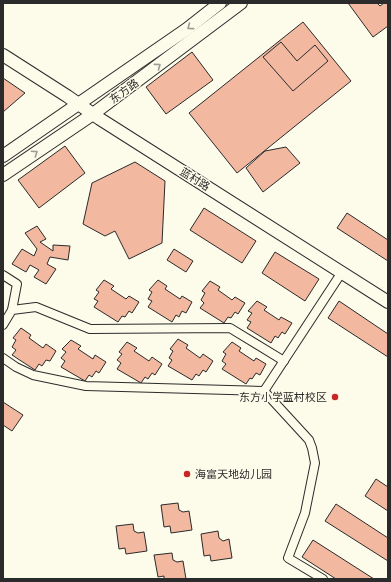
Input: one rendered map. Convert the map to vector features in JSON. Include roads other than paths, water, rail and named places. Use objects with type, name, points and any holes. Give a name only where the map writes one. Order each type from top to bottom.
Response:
[{"type":"main road","name":"东方路","points":[[3,156],[187,29],[220,3]]},
{"type":"main road","name":"东方路","points":[[3,174],[93,114],[241,3]]},
{"type":"main road","name":"蓝村路","points":[[3,55],[388,302]]},
{"type":"street","points":[[264,391],[342,272]]},
{"type":"street","points":[[3,275],[17,284],[12,310],[3,325]]},
{"type":"street","points":[[12,310],[36,307],[90,329],[230,328],[284,361]]},
{"type":"street","points":[[3,358],[16,367],[33,375],[86,386],[264,391],[309,440],[312,448],[315,462],[305,513],[288,558],[323,579]]},
{"type":"place","name":"东方小学蓝村校区","points":[[335,397]]},
{"type":"place","name":"海富天地幼儿园","points":[[187,474]]}]
